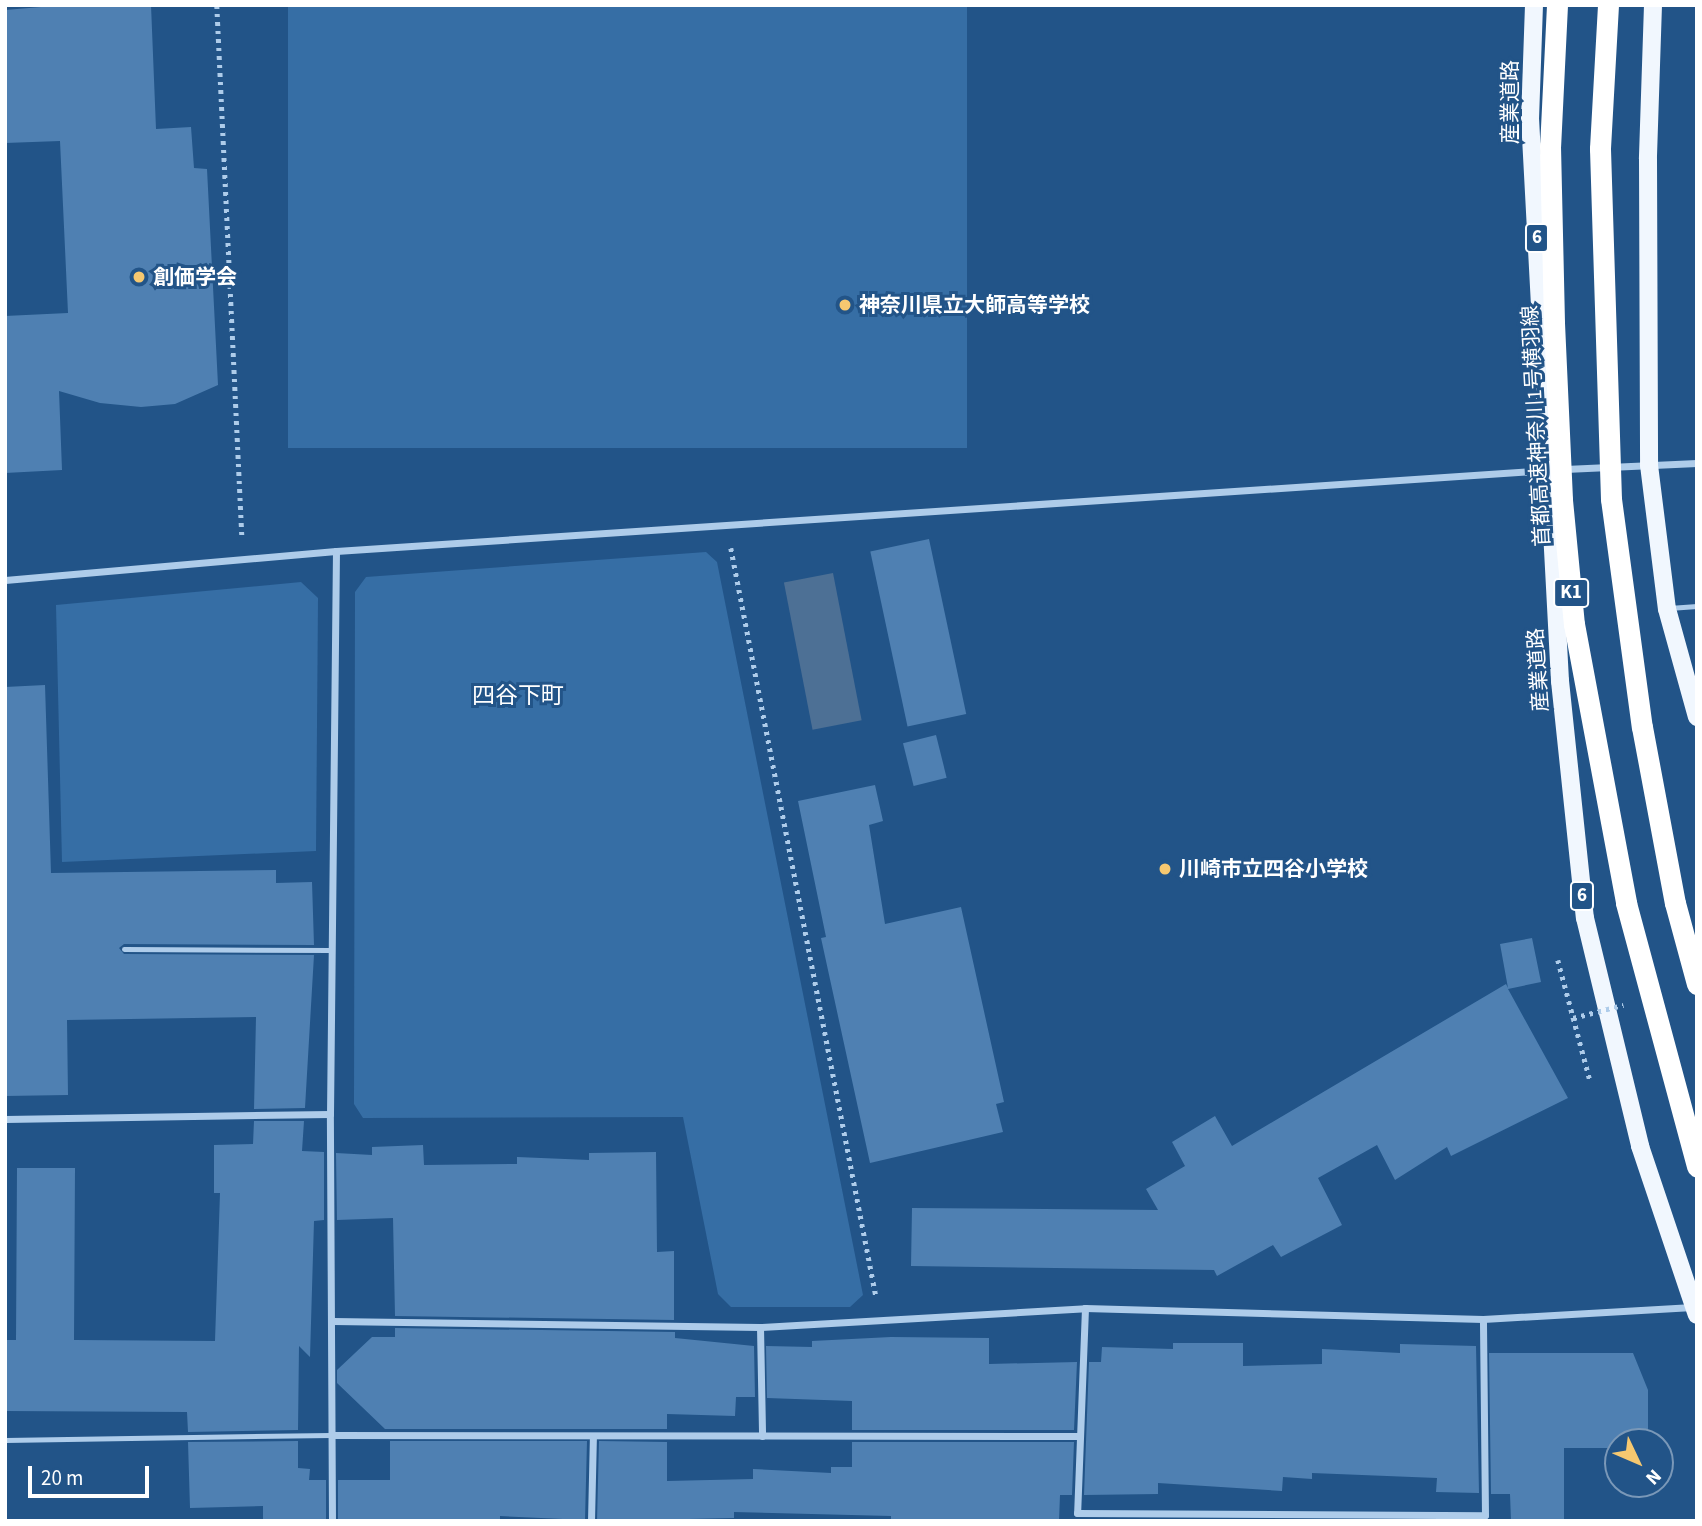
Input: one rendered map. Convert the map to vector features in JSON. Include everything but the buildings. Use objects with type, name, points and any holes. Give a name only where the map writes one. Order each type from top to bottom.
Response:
[{"type":"highway","name":"首都高速神奈川1号横羽線","points":[[1557,5],[1550,146],[1554,323],[1562,500],[1574,624],[1626,903],[1697,1167]]},
{"type":"highway","name":"K1","points":[[1608,5],[1600,149],[1611,499],[1642,727],[1675,903],[1697,984]]},
{"type":"main road","name":"産業道路","points":[[1534,5],[1530,118],[1548,470],[1560,681],[1584,918],[1640,1146],[1696,1310]]},
{"type":"main road","points":[[1653,5],[1648,159],[1649,465],[1667,609],[1697,717]]},
{"type":"street","points":[[5,580],[336,551],[727,527],[1548,470],[1697,463]]},
{"type":"street","points":[[332,1521],[330,1114],[336,551]]},
{"type":"street","points":[[5,1119],[330,1114]]},
{"type":"street","points":[[333,1321],[760,1327],[1084,1308],[1483,1319],[1696,1310]]},
{"type":"street","points":[[1084,1308],[1077,1513],[1307,1518],[1485,1515],[1483,1319]]},
{"type":"street","points":[[760,1327],[762,1436]]},
{"type":"street","points":[[331,1435],[1079,1436]]},
{"type":"street","points":[[591,1521],[593,1436]]},
{"type":"lane","points":[[1667,609],[1697,606]]},
{"type":"lane","points":[[124,949],[332,950]]},
{"type":"lane","points":[[5,1440],[331,1435]]},
{"type":"path","points":[[217,5],[243,558]]},
{"type":"path","points":[[727,527],[881,1320]]},
{"type":"path","points":[[1558,960],[1590,1080]]},
{"type":"shaded area","points":[[288,5],[967,5],[967,448],[288,448]]},
{"type":"shaded area","points":[[706,552],[717,562],[863,1295],[850,1307],[731,1307],[718,1294],[683,1117],[363,1118],[354,1104],[355,592],[366,577]]},
{"type":"shaded area","points":[[833,573],[862,720],[813,730],[784,583]]},
{"type":"shaded area","points":[[301,582],[318,598],[316,851],[62,862],[56,605]]},
{"type":"place","name":"創価学会","points":[[139,277]]},
{"type":"place","name":"神奈川県立大師高等学校","points":[[845,305]]},
{"type":"place","name":"川崎市立四谷小学校","points":[[1165,869]]},
{"type":"district","name":"四谷下町","points":[[518,696]]}]
